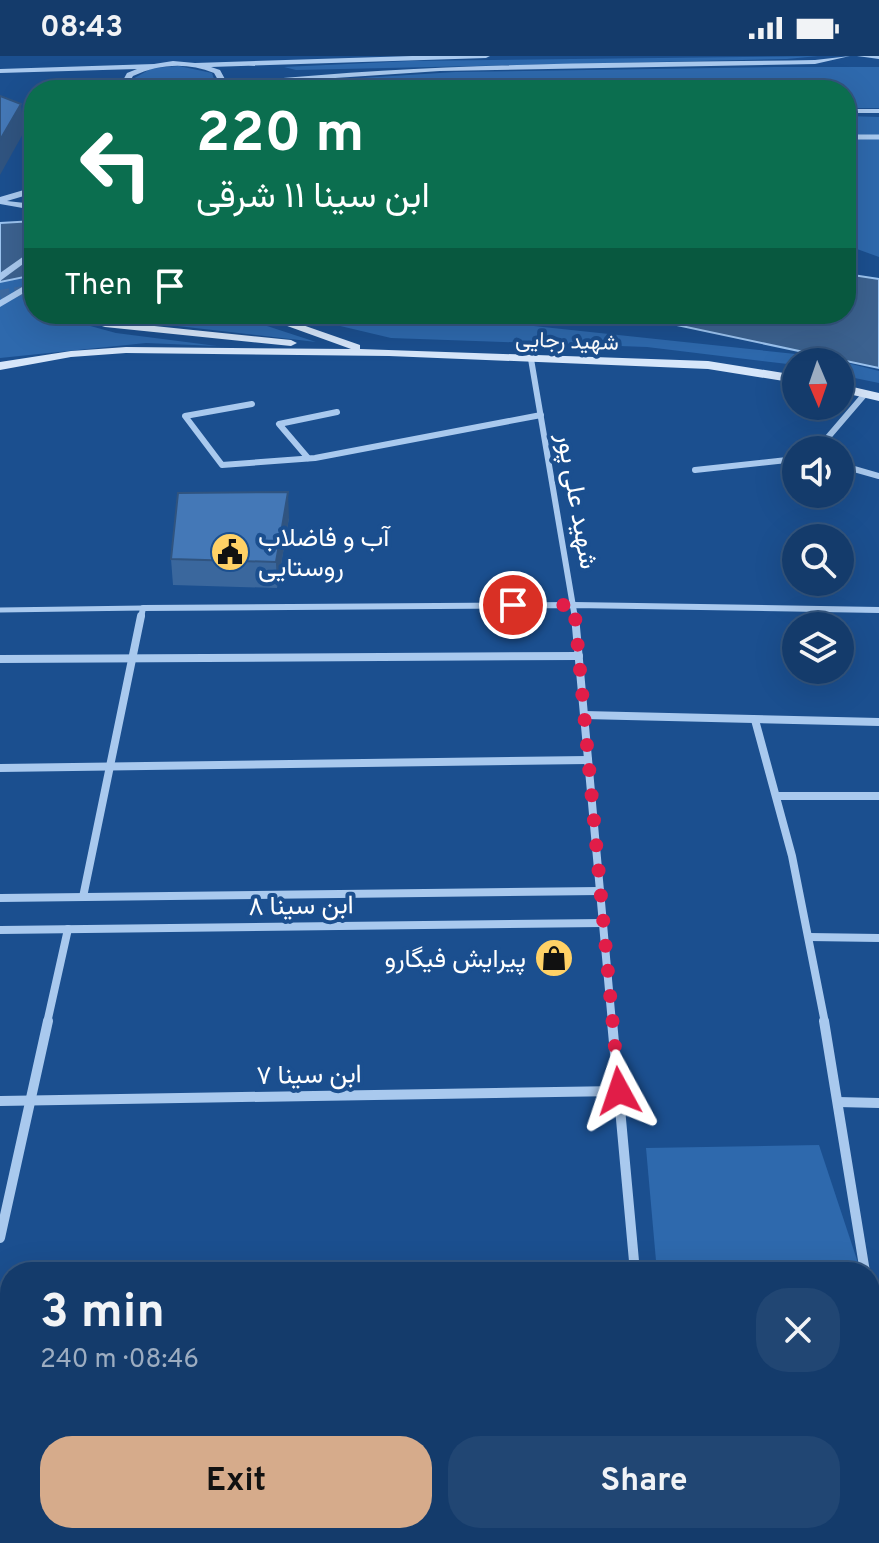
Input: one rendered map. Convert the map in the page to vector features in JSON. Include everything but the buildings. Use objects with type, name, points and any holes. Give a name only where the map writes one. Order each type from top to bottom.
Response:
[{"type":"main road","points":[[105,324],[372,353]]},
{"type":"main road","points":[[289,324],[372,353]]},
{"type":"main road","name":"شهید رجایی","points":[[0,366],[71,354],[126,350],[372,353],[708,365],[782,377]]},
{"type":"main road","points":[[854,391],[879,397]]},
{"type":"street","points":[[0,71],[486,56]]},
{"type":"street","points":[[297,80],[381,71],[815,62],[846,56]]},
{"type":"street","points":[[861,56],[879,57]]},
{"type":"street","points":[[191,65],[213,69],[221,75],[222,80]]},
{"type":"street","points":[[127,80],[134,72],[155,66]]},
{"type":"street","points":[[856,111],[879,111]]},
{"type":"street","points":[[856,137],[879,137]]},
{"type":"street","points":[[0,201],[24,193]]},
{"type":"street","points":[[0,201],[24,205]]},
{"type":"street","points":[[0,278],[24,260]]},
{"type":"street","points":[[0,304],[24,291]]},
{"type":"street","name":"شهید علی پور","points":[[531,359],[574,605],[634,1262]]},
{"type":"street","points":[[829,436],[865,394]]},
{"type":"street","points":[[252,404],[185,416],[222,465],[308,458],[541,415]]},
{"type":"street","points":[[308,458],[279,424],[337,412]]},
{"type":"street","points":[[695,470],[782,461]]},
{"type":"street","points":[[854,469],[879,476]]},
{"type":"street","points":[[83,897],[143,608],[574,605],[879,610]]},
{"type":"street","points":[[0,659],[579,656]]},
{"type":"street","points":[[584,715],[879,722]]},
{"type":"street","points":[[755,720],[779,796],[809,937],[863,1262]]},
{"type":"street","points":[[0,768],[588,760]]},
{"type":"street","points":[[779,796],[879,796]]},
{"type":"street","name":"ابن سینا ۸","points":[[0,898],[600,891]]},
{"type":"street","name":"ابن سینا ۸","points":[[0,930],[603,923]]},
{"type":"street","points":[[0,1238],[68,929]]},
{"type":"street","points":[[809,937],[879,938]]},
{"type":"street","name":"ابن سینا ۷","points":[[0,1101],[619,1091]]},
{"type":"street","points":[[838,1102],[879,1103]]},
{"type":"lane","points":[[0,610],[143,608]]},
{"type":"shaded area","points":[[818,56],[296,70],[284,67],[410,61]]},
{"type":"shaded area","points":[[179,66],[212,73],[214,80],[131,80],[152,68]]},
{"type":"shaded area","points":[[879,67],[879,108],[856,108],[856,80],[329,80],[455,72]]},
{"type":"shaded area","points":[[856,116],[879,117],[879,257],[856,249]]},
{"type":"shaded area","points":[[24,222],[24,277],[0,282],[0,223]]},
{"type":"shaded area","points":[[24,276],[24,324],[83,324],[116,333],[217,346],[146,343],[0,358],[0,280]]},
{"type":"shaded area","points":[[856,276],[879,279],[879,368],[854,363],[854,348],[785,348],[672,324],[856,324]]},
{"type":"shaded area","points":[[160,324],[261,324],[316,342]]},
{"type":"shaded area","points":[[327,324],[514,324],[782,353],[782,363],[647,347],[391,338]]},
{"type":"shaded area","points":[[854,365],[879,371],[879,383],[854,378]]},
{"type":"shaded area","points":[[819,1145],[858,1262],[656,1262],[646,1148]]},
{"type":"tunnel","points":[[0,295],[24,291]]},
{"type":"place","name":"آب و فاضلاب روستایی","points":[[230,552]]},
{"type":"place","name":"پیرایش فیگارو","points":[[554,958]]},
{"type":"route","points":[[513,605],[574,605],[619,1091]]}]
